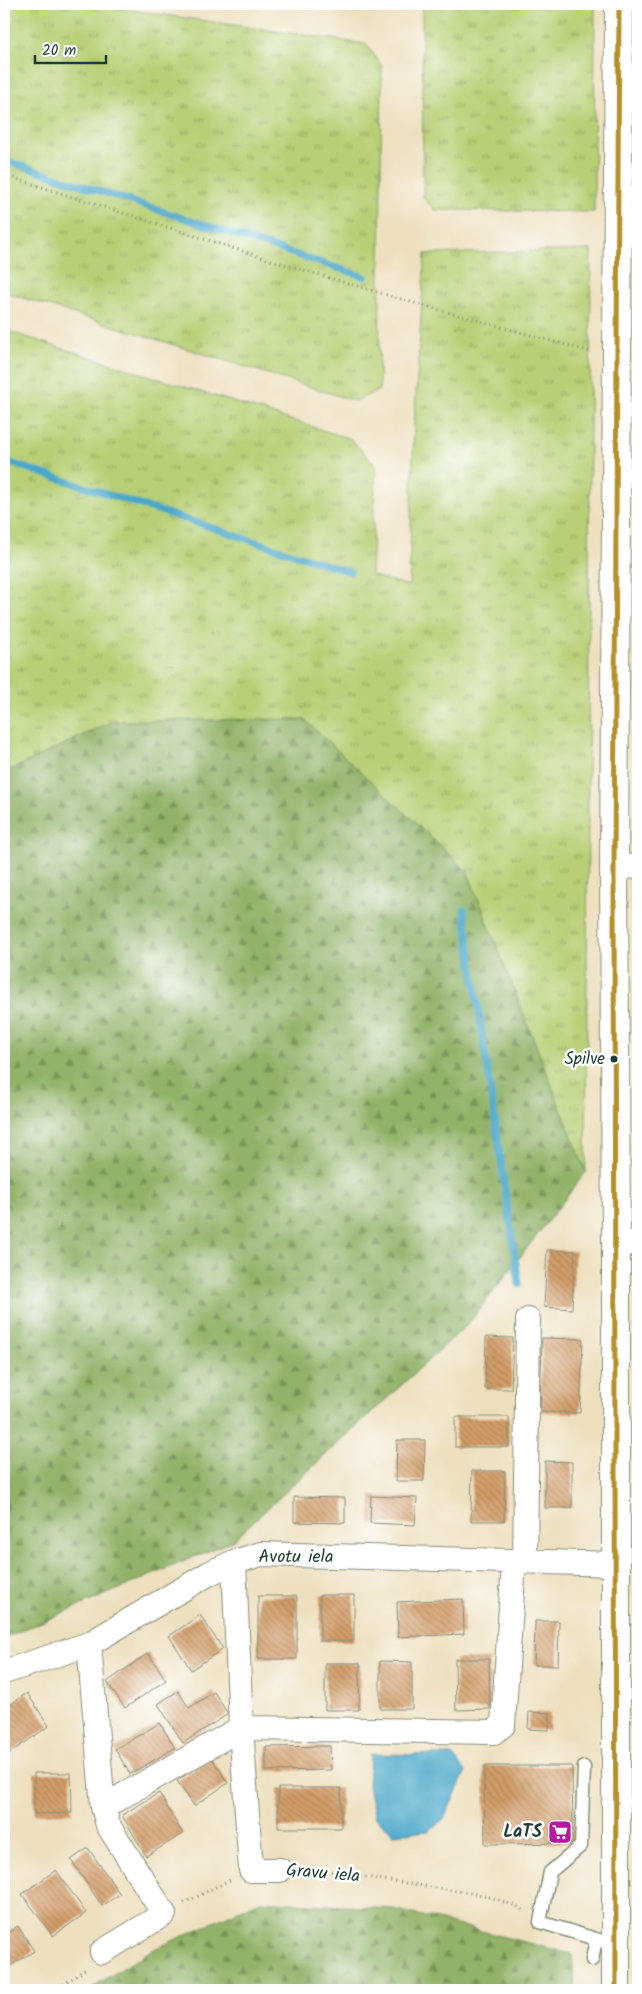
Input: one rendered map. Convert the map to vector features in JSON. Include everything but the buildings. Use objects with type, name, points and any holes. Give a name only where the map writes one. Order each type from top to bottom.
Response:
[{"type":"street","points":[[616,1990],[605,1942],[627,1243],[626,867],[616,359],[627,232],[619,4]]},
{"type":"street","points":[[104,1807],[241,1728],[494,1732],[503,1725],[519,1562],[528,1320]]},
{"type":"street","name":"Avotu iela","points":[[4,1672],[89,1644],[210,1573],[234,1562],[261,1554],[616,1564]]},
{"type":"street","points":[[234,1562],[241,1728],[251,1870]]},
{"type":"street","points":[[89,1644],[104,1807],[108,1825],[164,1914],[102,1952]]},
{"type":"street","name":"Gravu iela","points":[[251,1870],[280,1870]]},
{"type":"lane","points":[[584,1767],[581,1846],[550,1872],[540,1922],[605,1942],[592,1960]]},
{"type":"path","points":[[4,175],[267,259],[400,299],[616,359]]},
{"type":"path","points":[[164,1914],[210,1889],[251,1870]]},
{"type":"path","name":"Gravu iela","points":[[280,1870],[326,1871],[482,1895],[516,1906],[540,1922]]},
{"type":"path","points":[[56,1990],[90,1966],[102,1952]]},
{"type":"green space","points":[[4,4],[89,4],[366,44],[382,66],[379,390],[355,401],[4,292]]},
{"type":"green space","points":[[422,4],[595,4],[594,212],[435,210],[423,197]]},
{"type":"green space","points":[[591,250],[586,1172],[467,871],[113,721],[4,773],[4,330],[351,439],[376,466],[371,575],[409,586],[414,426],[425,254]]},
{"type":"green space","points":[[304,719],[467,871],[586,1172],[469,1323],[232,1541],[4,1638],[4,773],[113,721]]},
{"type":"green space","points":[[260,1901],[394,1909],[572,1954],[575,1990],[88,1990],[150,1951]]},
{"type":"water","points":[[370,1754],[452,1755],[466,1771],[444,1819],[429,1831],[394,1834],[375,1818],[368,1786]]},
{"type":"waterway","points":[[4,160],[365,277]]},
{"type":"waterway","points":[[4,461],[350,572]]},
{"type":"waterway","points":[[464,910],[519,1284]]},
{"type":"transit line","points":[[616,1990],[614,868],[619,4]]},
{"type":"place","name":"Spilve","points":[[614,1059]]},
{"type":"place","name":"LaTS","points":[[560,1832]]}]
